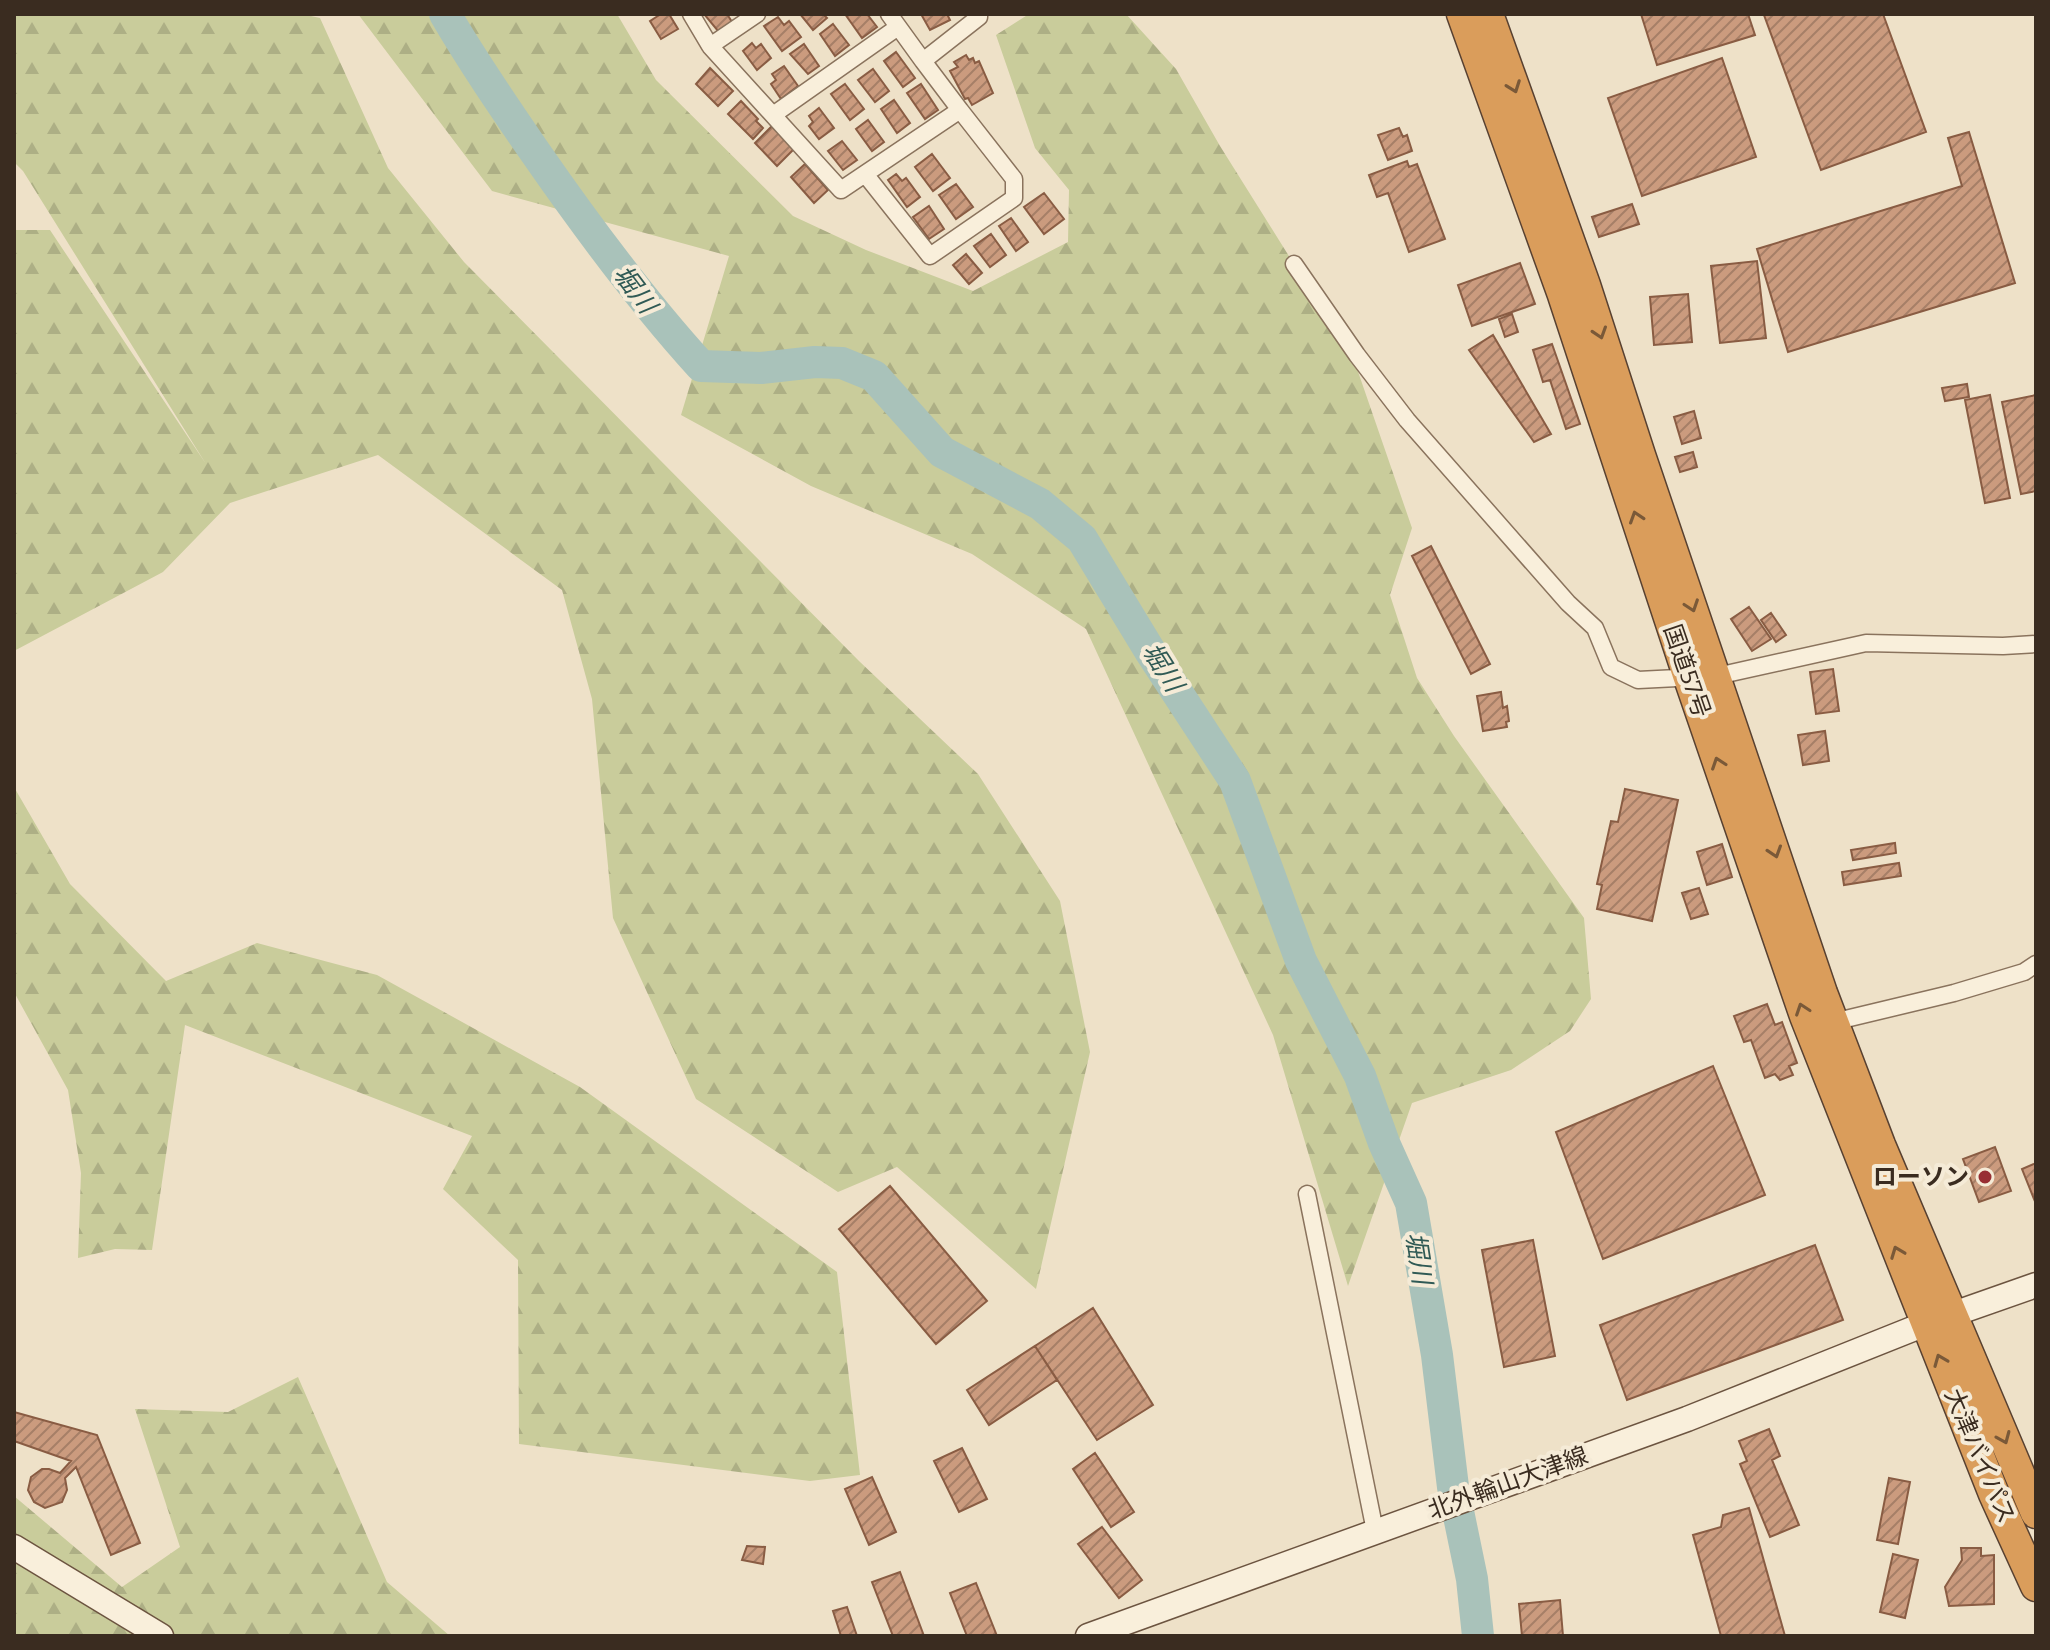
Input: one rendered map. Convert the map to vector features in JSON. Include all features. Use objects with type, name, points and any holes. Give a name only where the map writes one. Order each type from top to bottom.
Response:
[{"type":"highway","name":"国道57号","points":[[1462,14],[1702,676],[1880,1145],[1939,1320]]},
{"type":"highway","name":"国道57号","points":[[1488,14],[1585,285],[1640,455],[1702,676],[1805,1016],[1939,1320]]},
{"type":"highway","name":"大津バイパス","points":[[1939,1320],[2036,1513]]},
{"type":"highway","name":"大津バイパス","points":[[1939,1320],[1994,1494],[2036,1586]]},
{"type":"main road","name":"北外輪山大津線","points":[[1088,1636],[1687,1419],[2036,1285]]},
{"type":"main road","points":[[14,1547],[161,1636]]},
{"type":"street","points":[[691,14],[710,46],[841,190],[960,110]]},
{"type":"street","points":[[710,46],[757,14]]},
{"type":"street","points":[[923,61],[979,14]]},
{"type":"street","points":[[773,115],[894,20],[1014,179],[1014,198],[930,256],[865,174]]},
{"type":"street","points":[[1294,264],[1407,420],[1558,592],[1595,628],[1611,667],[1638,680],[1702,676],[1866,643],[2036,644]]},
{"type":"street","points":[[1833,1022],[1954,993],[2024,972],[2036,964]]},
{"type":"street","points":[[1307,1194],[1375,1531]]},
{"type":"green space","points":[[14,14],[302,14],[320,18],[388,168],[464,262],[859,661],[978,774],[1060,901],[1090,1052],[1036,1289],[897,1167],[838,1192],[696,1099],[613,918],[592,699],[562,590],[378,455],[230,503],[163,572],[14,651],[14,230],[50,230],[206,464],[23,171],[14,162]]},
{"type":"green space","points":[[358,14],[617,14],[656,80],[793,216],[866,250],[973,291],[1068,242],[1069,190],[1035,148],[996,35],[1029,14],[1126,14],[1176,69],[1220,146],[1354,360],[1412,528],[1390,595],[1417,678],[1454,736],[1584,918],[1591,999],[1570,1031],[1511,1070],[1412,1103],[1348,1286],[1273,1035],[1086,629],[972,554],[811,486],[681,415],[729,256],[492,191]]},
{"type":"green space","points":[[14,787],[70,884],[166,981],[257,943],[377,975],[580,1087],[837,1272],[860,1475],[810,1481],[519,1444],[518,1260],[443,1189],[472,1136],[185,1025],[152,1250],[115,1249],[78,1258],[81,1173],[68,1090],[14,992]]},
{"type":"green space","points":[[298,1377],[387,1582],[450,1636],[14,1636],[14,1496],[122,1587],[180,1547],[135,1409],[228,1412]]},
{"type":"building","points":[[661,14],[669,14],[678,29],[661,39],[650,21]]},
{"type":"building","points":[[704,14],[727,14],[732,22],[718,31]]},
{"type":"building","points":[[800,14],[823,14],[827,18],[813,30]]},
{"type":"building","points":[[845,14],[867,14],[877,27],[862,38]]},
{"type":"building","points":[[921,14],[947,14],[950,20],[930,30]]},
{"type":"building","points":[[1641,14],[1748,14],[1755,35],[1657,65]]},
{"type":"building","points":[[1883,14],[1926,132],[1821,170],[1764,15]]},
{"type":"building","points":[[778,17],[784,25],[789,21],[801,37],[782,51],[764,26]]},
{"type":"building","points":[[833,24],[849,45],[835,56],[820,34]]},
{"type":"building","points":[[752,43],[756,48],[761,44],[771,58],[757,70],[743,51]]},
{"type":"building","points":[[804,44],[819,66],[808,74],[790,54]]},
{"type":"building","points":[[896,52],[915,78],[903,87],[884,61]]},
{"type":"building","points":[[966,55],[969,60],[973,58],[975,63],[979,61],[993,93],[972,105],[968,98],[965,99],[950,71],[958,67],[954,62]]},
{"type":"building","points":[[1722,58],[1756,157],[1642,196],[1608,98]]},
{"type":"building","points":[[784,66],[798,86],[781,99],[771,84],[776,80],[772,74]]},
{"type":"building","points":[[710,68],[733,91],[718,106],[696,84]]},
{"type":"building","points":[[873,69],[889,91],[875,102],[858,80]]},
{"type":"building","points":[[845,84],[864,109],[850,120],[831,94]]},
{"type":"building","points":[[921,84],[938,110],[925,119],[907,93]]},
{"type":"building","points":[[894,100],[910,123],[897,133],[881,109]]},
{"type":"building","points":[[741,101],[763,128],[753,139],[728,114]]},
{"type":"building","points":[[819,108],[834,128],[819,139],[809,126],[813,122],[809,116]]},
{"type":"building","points":[[868,120],[884,142],[872,151],[856,129]]},
{"type":"building","points":[[772,126],[794,149],[777,166],[755,143]]},
{"type":"building","points":[[1399,128],[1403,137],[1407,135],[1412,151],[1388,160],[1378,135]]},
{"type":"building","points":[[1969,132],[2015,283],[1788,352],[1757,249],[1962,186],[1948,138]]},
{"type":"building","points":[[842,141],[857,160],[843,170],[828,151]]},
{"type":"building","points":[[932,154],[950,178],[933,191],[915,167]]},
{"type":"building","points":[[1407,161],[1409,167],[1417,164],[1445,239],[1409,252],[1388,193],[1377,197],[1369,175]]},
{"type":"building","points":[[805,164],[828,190],[814,203],[791,177]]},
{"type":"building","points":[[896,174],[902,181],[906,178],[920,197],[907,207],[888,180]]},
{"type":"building","points":[[956,184],[973,207],[956,219],[939,195]]},
{"type":"building","points":[[1044,193],[1064,219],[1044,234],[1024,207]]},
{"type":"building","points":[[1632,204],[1639,224],[1599,237],[1592,217]]},
{"type":"building","points":[[929,206],[944,229],[929,239],[913,217]]},
{"type":"building","points":[[1011,218],[1028,242],[1016,251],[999,226]]},
{"type":"building","points":[[991,234],[1006,255],[990,267],[974,246]]},
{"type":"building","points":[[966,254],[982,273],[969,284],[953,265]]},
{"type":"building","points":[[1757,261],[1766,338],[1720,343],[1711,266]]},
{"type":"building","points":[[1520,263],[1535,304],[1472,326],[1458,285]]},
{"type":"building","points":[[1688,294],[1692,342],[1654,345],[1650,297]]},
{"type":"building","points":[[1512,314],[1518,332],[1505,337],[1499,319]]},
{"type":"building","points":[[1493,335],[1551,434],[1534,442],[1469,350]]},
{"type":"building","points":[[1552,344],[1580,424],[1566,429],[1550,380],[1543,382],[1533,350]]},
{"type":"building","points":[[1967,384],[1969,397],[1945,401],[1942,388]]},
{"type":"building","points":[[1990,395],[2010,498],[1985,503],[1965,400]]},
{"type":"building","points":[[2036,395],[2036,491],[2021,494],[2002,402]]},
{"type":"building","points":[[1694,411],[1701,438],[1682,444],[1674,417]]},
{"type":"building","points":[[1693,452],[1697,467],[1680,472],[1675,457]]},
{"type":"building","points":[[1431,546],[1490,664],[1471,674],[1412,556]]},
{"type":"building","points":[[1749,607],[1771,639],[1752,651],[1731,619]]},
{"type":"building","points":[[1771,613],[1786,635],[1776,642],[1761,620]]},
{"type":"building","points":[[1833,669],[1839,711],[1816,714],[1810,672]]},
{"type":"building","points":[[1501,692],[1503,708],[1507,706],[1507,727],[1483,731],[1477,696]]},
{"type":"building","points":[[1825,731],[1829,761],[1803,765],[1798,735]]},
{"type":"building","points":[[1625,789],[1678,800],[1652,921],[1597,909],[1602,885],[1597,884],[1611,821],[1618,822]]},
{"type":"building","points":[[1895,843],[1896,853],[1853,860],[1851,850]]},
{"type":"building","points":[[1722,844],[1732,877],[1707,885],[1697,852]]},
{"type":"building","points":[[1899,863],[1901,876],[1844,885],[1842,872]]},
{"type":"building","points":[[1699,888],[1708,914],[1691,919],[1682,893]]},
{"type":"building","points":[[1767,1004],[1775,1025],[1782,1022],[1797,1063],[1789,1066],[1793,1075],[1780,1080],[1775,1074],[1765,1078],[1751,1040],[1744,1042],[1734,1016]]},
{"type":"building","points":[[1713,1066],[1765,1195],[1603,1259],[1556,1132]]},
{"type":"building","points":[[1995,1147],[2011,1191],[1979,1202],[1963,1159]]},
{"type":"building","points":[[2036,1163],[2036,1204],[2022,1169]]},
{"type":"building","points":[[890,1186],[987,1301],[936,1344],[839,1229]]},
{"type":"building","points":[[1533,1240],[1555,1356],[1504,1367],[1482,1250]]},
{"type":"building","points":[[1815,1245],[1843,1320],[1627,1400],[1600,1325]]},
{"type":"building","points":[[1093,1308],[1153,1405],[1097,1440],[1035,1346]]},
{"type":"building","points":[[1035,1346],[1057,1380],[989,1425],[967,1390]]},
{"type":"building","points":[[14,1412],[97,1435],[140,1543],[111,1555],[76,1467],[65,1478],[67,1490],[62,1502],[45,1508],[34,1502],[28,1490],[31,1477],[42,1469],[60,1473],[71,1461],[14,1441]]},
{"type":"building","points":[[1769,1429],[1780,1456],[1772,1460],[1799,1525],[1770,1537],[1740,1464],[1747,1461],[1739,1441]]},
{"type":"building","points":[[962,1448],[987,1499],[959,1512],[934,1461]]},
{"type":"building","points":[[1095,1453],[1134,1512],[1111,1527],[1073,1469]]},
{"type":"building","points":[[872,1477],[896,1532],[869,1545],[845,1489]]},
{"type":"building","points":[[1889,1478],[1910,1482],[1898,1544],[1877,1540]]},
{"type":"building","points":[[1749,1508],[1785,1636],[1721,1636],[1693,1535],[1721,1527],[1723,1515]]},
{"type":"building","points":[[1102,1527],[1142,1580],[1119,1598],[1078,1544]]},
{"type":"building","points":[[747,1546],[765,1547],[763,1564],[742,1560]]},
{"type":"building","points":[[1961,1548],[1981,1548],[1981,1556],[1994,1555],[1994,1604],[1949,1606],[1945,1587],[1962,1560]]},
{"type":"building","points":[[1893,1554],[1918,1560],[1905,1618],[1880,1612]]},
{"type":"building","points":[[900,1572],[924,1636],[893,1636],[872,1582]]},
{"type":"building","points":[[976,1583],[997,1636],[967,1636],[950,1593]]},
{"type":"building","points":[[1560,1600],[1563,1636],[1522,1636],[1519,1604]]},
{"type":"building","points":[[847,1607],[857,1636],[841,1636],[833,1611]]},
{"type":"waterway","name":"堀川","points":[[445,14],[574,208],[635,289],[701,366],[761,368],[815,362],[842,363],[874,376],[942,452],[1040,504],[1082,539],[1235,781],[1301,961],[1360,1076],[1384,1143],[1411,1203],[1437,1355],[1453,1487],[1472,1579],[1478,1636]]},
{"type":"place","name":"ローソン","points":[[1985,1177]]}]
